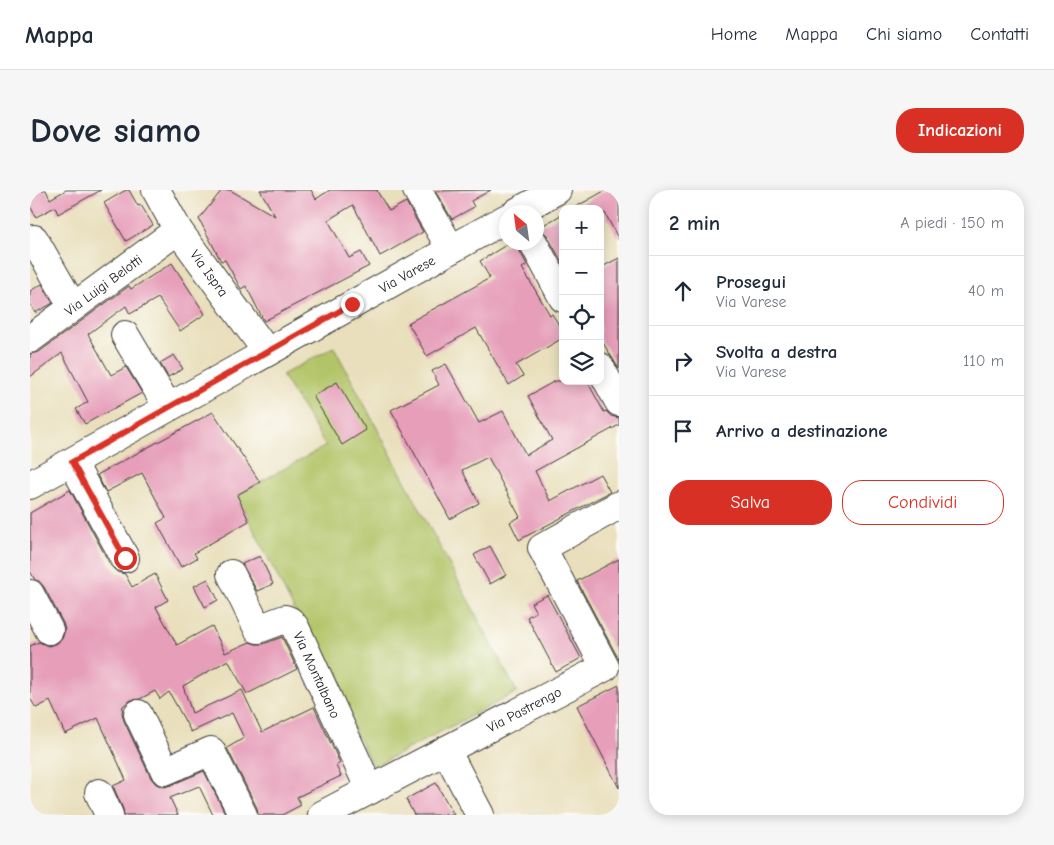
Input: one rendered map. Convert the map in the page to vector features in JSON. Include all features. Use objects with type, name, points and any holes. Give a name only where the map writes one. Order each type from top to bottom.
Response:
[{"type":"street","name":"Via Ispra","points":[[156,190],[178,230],[267,352]]},
{"type":"street","points":[[417,190],[451,249]]},
{"type":"street","points":[[530,205],[557,190]]},
{"type":"street","name":"Via Varese","points":[[30,485],[499,222]]},
{"type":"street","name":"Via Luigi Belotti","points":[[30,339],[178,230]]},
{"type":"street","points":[[34,240],[73,307]]},
{"type":"street","points":[[537,250],[561,295]]},
{"type":"street","points":[[125,335],[168,407]]},
{"type":"street","points":[[604,374],[619,402]]},
{"type":"street","points":[[72,462],[125,558]]},
{"type":"street","name":"Via Pastrengo","points":[[322,815],[605,667],[542,548],[619,505]]},
{"type":"street","name":"Via Montalbano","points":[[231,574],[258,630],[285,619],[295,627],[370,790]]},
{"type":"street","points":[[30,594],[49,630]]},
{"type":"street","points":[[138,714],[165,771],[211,752],[243,815]]},
{"type":"street","points":[[446,750],[480,815]]},
{"type":"green space","points":[[334,347],[517,692],[373,767],[237,496],[326,446],[282,375]]},
{"type":"building","points":[[30,190],[46,190],[50,199],[66,190],[101,190],[58,214],[55,207],[36,217],[30,206]]},
{"type":"building","points":[[129,190],[138,206],[141,205],[153,225],[126,241],[104,203]]},
{"type":"building","points":[[222,190],[230,190],[275,216],[260,190],[311,190],[316,199],[330,190],[378,190],[389,211],[406,202],[423,232],[380,256],[353,205],[328,220],[349,258],[361,252],[369,266],[264,321],[246,286],[241,289],[225,260],[221,261],[199,219]]},
{"type":"building","points":[[491,190],[471,201],[474,207],[452,219],[435,191]]},
{"type":"building","points":[[606,190],[619,190],[619,240],[604,213],[604,205],[579,205]]},
{"type":"building","points":[[559,216],[559,257],[544,233],[544,225]]},
{"type":"building","points":[[499,249],[519,250],[527,265],[522,268],[550,315],[552,314],[559,325],[559,340],[516,365],[523,376],[509,385],[476,328],[427,356],[408,323],[490,278],[480,261]]},
{"type":"building","points":[[619,258],[619,369],[604,345],[604,266]]},
{"type":"building","points":[[172,263],[205,314],[180,331],[158,298],[130,314],[126,306],[88,334],[111,375],[126,367],[142,393],[85,424],[76,409],[88,402],[62,353],[30,377],[30,354],[39,352],[129,286],[131,289]]},
{"type":"building","points":[[42,284],[53,303],[35,313],[30,303],[30,291]]},
{"type":"building","points":[[174,355],[183,369],[168,377],[160,363]]},
{"type":"building","points":[[446,364],[479,423],[503,411],[526,455],[552,440],[528,396],[555,381],[559,381],[559,385],[589,385],[604,412],[606,411],[611,416],[619,418],[619,425],[535,471],[550,501],[600,474],[610,492],[519,540],[510,522],[520,517],[488,457],[462,470],[479,503],[450,519],[391,410],[439,385],[432,371]]},
{"type":"building","points":[[337,382],[366,430],[342,445],[313,396]]},
{"type":"building","points":[[213,412],[260,482],[237,495],[249,521],[194,553],[197,558],[181,567],[157,523],[166,518],[142,473],[106,492],[97,475]]},
{"type":"building","points":[[70,490],[111,566],[117,572],[125,574],[132,587],[155,574],[168,600],[156,607],[177,645],[212,626],[225,653],[250,642],[263,644],[282,637],[297,669],[247,694],[228,660],[183,686],[192,713],[242,690],[262,732],[314,707],[340,763],[336,766],[341,776],[297,797],[301,805],[282,815],[258,815],[257,808],[227,748],[244,738],[232,713],[191,732],[169,692],[160,699],[155,691],[140,699],[131,700],[123,706],[122,713],[151,778],[156,784],[164,787],[204,771],[226,815],[213,815],[199,786],[170,798],[178,815],[124,815],[113,786],[126,780],[98,718],[65,734],[50,701],[36,708],[30,698],[30,646],[39,642],[48,646],[56,644],[62,639],[65,630],[44,587],[39,581],[35,580],[30,571],[30,513]]},
{"type":"building","points":[[490,546],[506,575],[490,584],[474,555]]},
{"type":"building","points":[[260,556],[273,584],[257,591],[242,564]]},
{"type":"building","points":[[619,559],[619,660],[577,581]]},
{"type":"building","points":[[208,579],[218,600],[205,607],[194,586]]},
{"type":"building","points":[[547,595],[581,658],[556,672],[527,617],[536,612],[531,603]]},
{"type":"building","points":[[619,685],[619,788],[577,706]]},
{"type":"building","points":[[436,783],[454,815],[414,815],[406,799]]},
{"type":"route","points":[[125,558],[72,462],[352,304]]}]
